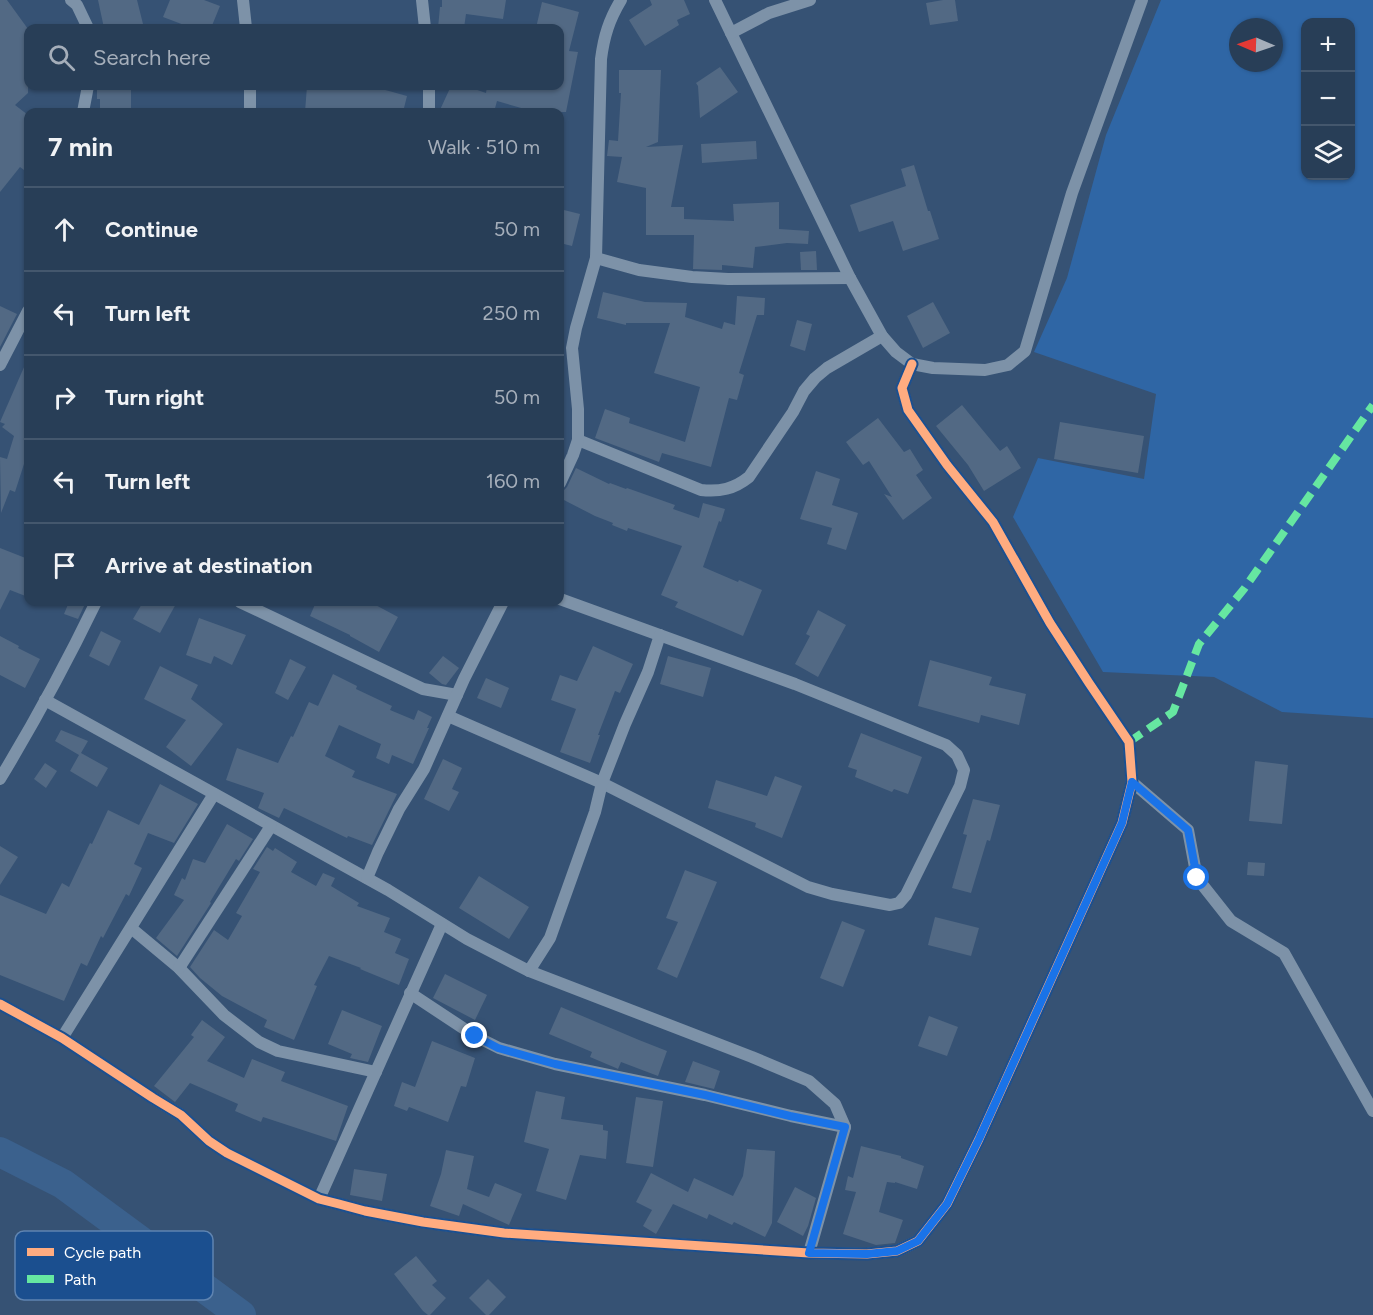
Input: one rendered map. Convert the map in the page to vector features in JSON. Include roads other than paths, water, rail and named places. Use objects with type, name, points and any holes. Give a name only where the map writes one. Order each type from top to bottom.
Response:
[{"type":"street","points":[[71,0],[77,5],[86,24]]},
{"type":"street","points":[[243,0],[246,24]]},
{"type":"street","points":[[423,0],[425,24]]},
{"type":"street","points":[[564,473],[578,440],[578,409],[572,348],[597,258],[601,59],[604,37],[611,16],[621,0]]},
{"type":"street","points":[[715,0],[850,278],[882,336],[896,352],[912,364],[933,368],[985,370],[1008,364],[1025,351],[1072,193],[1142,0]]},
{"type":"street","points":[[731,33],[769,13],[810,0]]},
{"type":"street","points":[[84,108],[87,90]]},
{"type":"street","points":[[250,90],[250,108]]},
{"type":"street","points":[[429,90],[429,108]]},
{"type":"street","points":[[597,258],[639,270],[692,277],[850,278]]},
{"type":"street","points":[[0,364],[24,319]]},
{"type":"street","points":[[578,440],[702,490],[715,492],[726,490],[739,485],[749,477],[793,412],[804,391],[815,378],[827,368],[882,336]]},
{"type":"street","points":[[0,1004],[62,1038],[181,1115],[209,1141],[227,1152],[319,1198],[364,1211],[504,1233],[809,1253],[867,1254],[897,1251],[918,1241],[947,1204],[979,1139],[1122,823],[1132,782],[1129,742],[1050,623],[993,522],[947,465],[908,410],[902,388],[912,364]]},
{"type":"street","points":[[448,716],[602,783],[808,886],[832,894],[890,905],[899,903],[906,895],[960,786],[964,770],[957,755],[946,745],[795,684],[564,600]]},
{"type":"street","points":[[0,779],[26,737],[94,606]]},
{"type":"street","points":[[248,606],[423,689],[457,695]]},
{"type":"street","points":[[367,878],[395,817],[424,769],[464,679],[501,606]]},
{"type":"street","points":[[530,971],[550,938],[595,812],[602,783],[648,672],[660,635]]},
{"type":"street","points":[[45,700],[367,878],[467,939],[530,971],[809,1081],[835,1104],[845,1127],[809,1253]]},
{"type":"street","points":[[1132,782],[1188,830],[1197,878],[1231,921],[1284,953],[1373,1111]]},
{"type":"street","points":[[62,1038],[214,794]]},
{"type":"street","points":[[180,968],[272,825]]},
{"type":"street","points":[[319,1198],[442,924]]},
{"type":"street","points":[[131,928],[180,968],[224,1015],[259,1042],[278,1051],[376,1072]]},
{"type":"street","points":[[410,993],[475,1036],[498,1048],[555,1064],[845,1127]]},
{"type":"waterway","points":[[0,1152],[63,1184],[127,1231]]},
{"type":"waterway","points":[[213,1294],[241,1315]]}]
